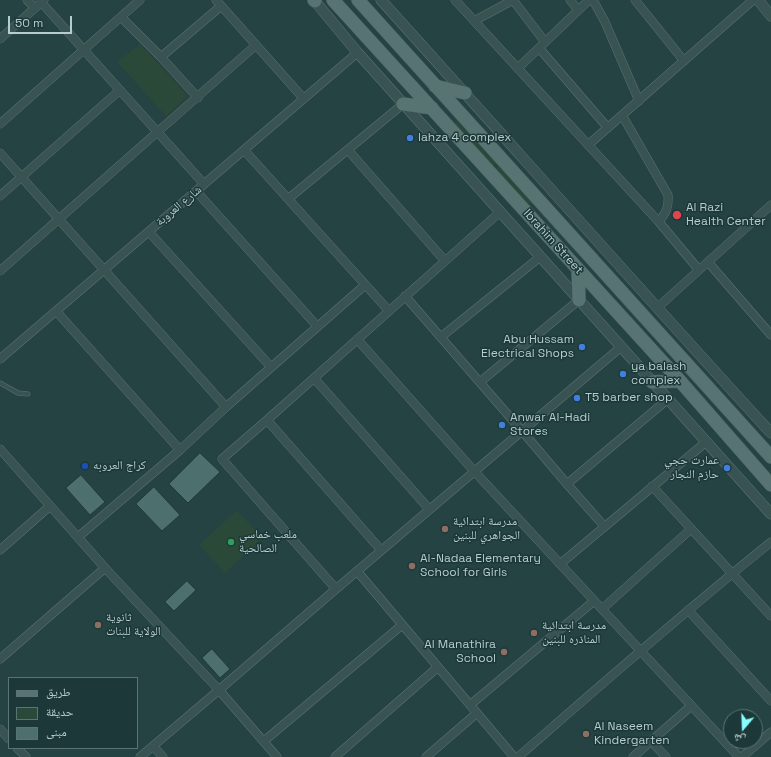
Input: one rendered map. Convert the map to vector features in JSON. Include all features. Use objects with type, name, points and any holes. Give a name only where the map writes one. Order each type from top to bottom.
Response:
[{"type":"main road","name":"Ibrahim Street","points":[[333,0],[680,381],[771,484]]},
{"type":"main road","name":"Ibrahim Street","points":[[358,0],[771,457]]},
{"type":"main road","points":[[388,60],[401,48]]},
{"type":"main road","points":[[400,73],[414,63]]},
{"type":"main road","points":[[435,86],[465,93]]},
{"type":"main road","points":[[403,104],[432,108]]},
{"type":"main road","points":[[578,269],[579,300]]},
{"type":"main road","points":[[652,382],[680,381]]},
{"type":"main road","points":[[728,409],[771,450]]},
{"type":"main road","points":[[716,421],[771,494]]},
{"type":"street","points":[[28,0],[35,8]]},
{"type":"street","points":[[0,124],[140,0]]},
{"type":"street","points":[[314,0],[403,104],[771,514]]},
{"type":"street","points":[[381,0],[771,433]]},
{"type":"street","points":[[455,0],[659,222],[699,270]]},
{"type":"street","points":[[474,21],[513,0],[542,45],[608,128]]},
{"type":"street","points":[[570,0],[578,10]]},
{"type":"street","points":[[518,68],[588,0]]},
{"type":"street","points":[[593,0],[605,22],[639,101]]},
{"type":"street","points":[[635,0],[684,61]]},
{"type":"street","points":[[588,145],[753,0]]},
{"type":"street","points":[[758,0],[771,16]]},
{"type":"street","points":[[0,39],[43,1],[84,50],[204,184]]},
{"type":"street","points":[[161,57],[219,3],[304,99]]},
{"type":"street","points":[[121,17],[161,57],[198,98]]},
{"type":"street","points":[[0,271],[198,98],[256,45]]},
{"type":"street","name":"شارع العروبة","points":[[0,359],[358,53]]},
{"type":"street","points":[[0,196],[120,90]]},
{"type":"street","points":[[288,199],[403,104]]},
{"type":"street","points":[[622,115],[668,195],[668,209],[659,222]]},
{"type":"street","points":[[244,150],[389,311]]},
{"type":"street","points":[[348,150],[445,261]]},
{"type":"street","points":[[0,153],[226,407]]},
{"type":"street","points":[[196,191],[317,326]]},
{"type":"street","points":[[657,308],[708,262],[769,211]]},
{"type":"street","points":[[336,588],[222,459],[500,212]]},
{"type":"street","points":[[149,232],[271,367]]},
{"type":"street","points":[[441,337],[540,257]]},
{"type":"street","points":[[708,262],[771,335]]},
{"type":"street","points":[[78,537],[180,450],[226,407],[365,284]]},
{"type":"street","points":[[406,296],[604,526]]},
{"type":"street","points":[[480,382],[579,300]]},
{"type":"street","points":[[56,311],[180,450]]},
{"type":"street","points":[[358,339],[474,471],[739,757]]},
{"type":"street","points":[[140,757],[336,588],[621,347]]},
{"type":"street","points":[[314,378],[429,510]]},
{"type":"street","points":[[567,484],[668,399]]},
{"type":"street","points":[[267,420],[382,550]]},
{"type":"street","points":[[560,564],[706,442]]},
{"type":"street","points":[[0,449],[105,568],[219,690],[277,757]]},
{"type":"street","points":[[652,486],[771,616]]},
{"type":"street","points":[[0,550],[50,506]]},
{"type":"street","points":[[602,609],[691,529]]},
{"type":"street","points":[[518,757],[688,610],[771,542]]},
{"type":"street","points":[[0,660],[105,568]]},
{"type":"street","points":[[357,571],[514,757]]},
{"type":"street","points":[[470,705],[594,601]]},
{"type":"street","points":[[688,610],[771,701]]},
{"type":"street","points":[[264,741],[402,625]]},
{"type":"street","points":[[335,757],[438,667]]},
{"type":"street","points":[[633,757],[691,706]]},
{"type":"street","points":[[431,756],[477,714]]},
{"type":"street","points":[[0,729],[8,738]]},
{"type":"street","points":[[742,757],[771,732]]},
{"type":"street","points":[[652,741],[666,757]]},
{"type":"street","points":[[153,746],[163,757]]},
{"type":"street","points":[[18,749],[25,757]]},
{"type":"lane","points":[[0,383],[18,393],[28,394]]},
{"type":"green space","points":[[140,44],[188,96],[166,116],[117,62]]},
{"type":"green space","points":[[457,121],[496,163],[492,168],[452,125]]},
{"type":"green space","points":[[499,166],[532,203],[527,208],[494,170]]},
{"type":"green space","name":"ملعب خماسي الصالحية","points":[[237,510],[262,538],[225,573],[199,545]]},
{"type":"building","points":[[200,453],[220,472],[188,503],[169,484]]},
{"type":"building","points":[[81,475],[105,502],[90,515],[66,488]]},
{"type":"building","points":[[154,487],[180,515],[162,531],[136,504]]},
{"type":"building","points":[[187,581],[196,590],[174,611],[165,602]]},
{"type":"building","points":[[212,649],[230,669],[220,678],[202,658]]},
{"type":"place","name":"lahza 4 complex","points":[[410,138]]},
{"type":"place","name":"Al Razi Health Center","points":[[677,215]]},
{"type":"place","name":"Abu Hussam Electrical Shops","points":[[582,347]]},
{"type":"place","name":"ya balash complex","points":[[623,374]]},
{"type":"place","name":"T5 barber shop","points":[[577,398]]},
{"type":"place","name":"Anwar Al-Hadi Stores","points":[[502,425]]},
{"type":"place","name":"كراج العروبه","points":[[85,466]]},
{"type":"place","name":"عمارت حجي حازم النجار","points":[[727,468]]},
{"type":"place","name":"مدرسة ابتدائية الجواهري للبنين","points":[[445,529]]},
{"type":"place","name":"ملعب خماسي الصالحية","points":[[231,542]]},
{"type":"place","name":"Al-Nadaa Elementary School for Girls","points":[[412,566]]},
{"type":"place","name":"ثانوية الولاية للبنات","points":[[98,625]]},
{"type":"place","name":"مدرسة ابتدائية المناذره للبنين","points":[[534,633]]},
{"type":"place","name":"Al Manathira School","points":[[504,652]]},
{"type":"place","name":"Al Naseem Kindergarten","points":[[586,734]]}]
